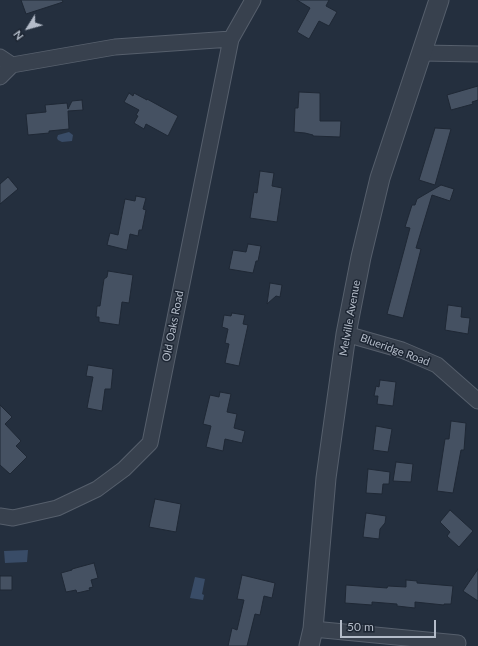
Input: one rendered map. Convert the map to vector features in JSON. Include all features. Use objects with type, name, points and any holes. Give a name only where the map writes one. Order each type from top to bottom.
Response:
[{"type":"street","name":"Old Oaks Road","points":[[0,516],[13,518],[57,508],[103,485],[124,469],[150,443],[232,39],[253,0]]},
{"type":"street","name":"Melville Avenue","points":[[311,637],[326,478],[346,334],[380,178],[439,0]]},
{"type":"street","points":[[0,77],[6,61],[116,47],[232,39]]},
{"type":"street","points":[[422,53],[478,54]]},
{"type":"street","name":"Blueridge Road","points":[[346,334],[402,350],[437,365],[478,401]]},
{"type":"street","points":[[311,637],[458,643]]},
{"type":"water","points":[[69,132],[73,135],[72,141],[62,142],[58,140],[58,135]]},
{"type":"water","points":[[28,550],[27,562],[5,563],[4,551]]},
{"type":"water","points":[[195,577],[205,579],[202,594],[204,595],[203,600],[190,598]]},
{"type":"building","points":[[21,0],[62,0],[63,2],[26,14]]},
{"type":"building","points":[[297,0],[329,0],[326,6],[337,12],[329,26],[319,21],[309,39],[297,32],[310,8]]},
{"type":"building","points":[[478,86],[478,100],[472,102],[473,104],[451,110],[447,95]]},
{"type":"building","points":[[299,92],[320,93],[320,121],[341,121],[340,137],[313,136],[305,133],[294,132],[295,108],[298,108]]},
{"type":"building","points":[[129,93],[133,96],[134,93],[147,99],[178,116],[168,136],[146,124],[144,129],[134,123],[138,116],[136,115],[139,110],[124,102]]},
{"type":"building","points":[[82,100],[83,110],[68,111],[69,129],[28,135],[26,114],[46,112],[45,105],[67,103],[68,109],[72,101]]},
{"type":"building","points":[[435,128],[451,129],[435,185],[419,180]]},
{"type":"building","points":[[260,171],[274,173],[272,186],[282,188],[277,222],[250,218],[254,192],[257,193]]},
{"type":"building","points":[[8,177],[18,189],[0,204],[0,184]]},
{"type":"building","points":[[441,185],[454,189],[450,201],[432,195],[416,248],[421,249],[403,318],[387,314],[410,228],[405,227],[412,205],[415,205],[417,199]]},
{"type":"building","points":[[136,196],[146,198],[143,209],[146,210],[142,230],[139,230],[138,236],[130,234],[127,250],[107,245],[110,233],[118,235],[125,199],[135,201]]},
{"type":"building","points":[[248,244],[261,246],[258,261],[256,261],[253,273],[229,269],[233,250],[246,252]]},
{"type":"building","points":[[108,271],[133,275],[129,303],[122,302],[119,325],[99,322],[99,317],[96,317],[97,306],[100,306],[104,279],[107,277]]},
{"type":"building","points":[[270,283],[282,285],[280,297],[276,296],[267,304]]},
{"type":"building","points":[[448,305],[462,307],[461,317],[470,318],[468,334],[445,330]]},
{"type":"building","points":[[232,313],[245,315],[243,324],[248,325],[239,366],[225,363],[229,344],[225,343],[228,329],[222,327],[224,315],[231,316]]},
{"type":"building","points":[[88,365],[113,369],[111,389],[105,389],[102,411],[87,408],[93,377],[86,376]]},
{"type":"building","points":[[380,380],[396,382],[393,406],[377,404],[378,396],[374,396],[376,386],[379,387]]},
{"type":"building","points":[[220,392],[231,394],[227,412],[237,414],[234,428],[245,431],[242,443],[225,439],[223,451],[206,447],[211,426],[203,424],[210,395],[219,397]]},
{"type":"building","points":[[0,405],[12,417],[5,424],[21,441],[16,446],[27,457],[10,474],[0,465]]},
{"type":"building","points":[[451,421],[466,423],[464,450],[461,450],[453,493],[437,491],[445,439],[449,439]]},
{"type":"building","points":[[376,426],[392,429],[388,452],[373,450]]},
{"type":"building","points":[[396,462],[413,464],[411,482],[393,481]]},
{"type":"building","points":[[368,469],[390,472],[389,484],[383,484],[382,494],[366,493]]},
{"type":"building","points":[[155,499],[181,504],[176,532],[149,527]]},
{"type":"building","points":[[450,510],[473,531],[459,547],[447,536],[450,532],[440,522]]},
{"type":"building","points":[[366,513],[386,516],[385,523],[380,529],[379,539],[363,537]]},
{"type":"building","points":[[94,563],[98,578],[91,580],[93,587],[89,588],[90,590],[77,593],[76,590],[66,592],[61,573]]},
{"type":"building","points":[[478,569],[478,601],[463,591]]},
{"type":"building","points":[[242,575],[275,583],[272,598],[264,596],[260,615],[255,614],[247,646],[228,646],[232,628],[237,630],[244,600],[237,599]]},
{"type":"building","points":[[0,576],[12,576],[12,590],[0,590]]},
{"type":"building","points":[[406,580],[417,581],[417,583],[453,586],[451,604],[444,605],[415,602],[415,608],[397,606],[397,604],[372,602],[372,605],[345,603],[346,585],[387,588],[388,586],[406,587]]}]
